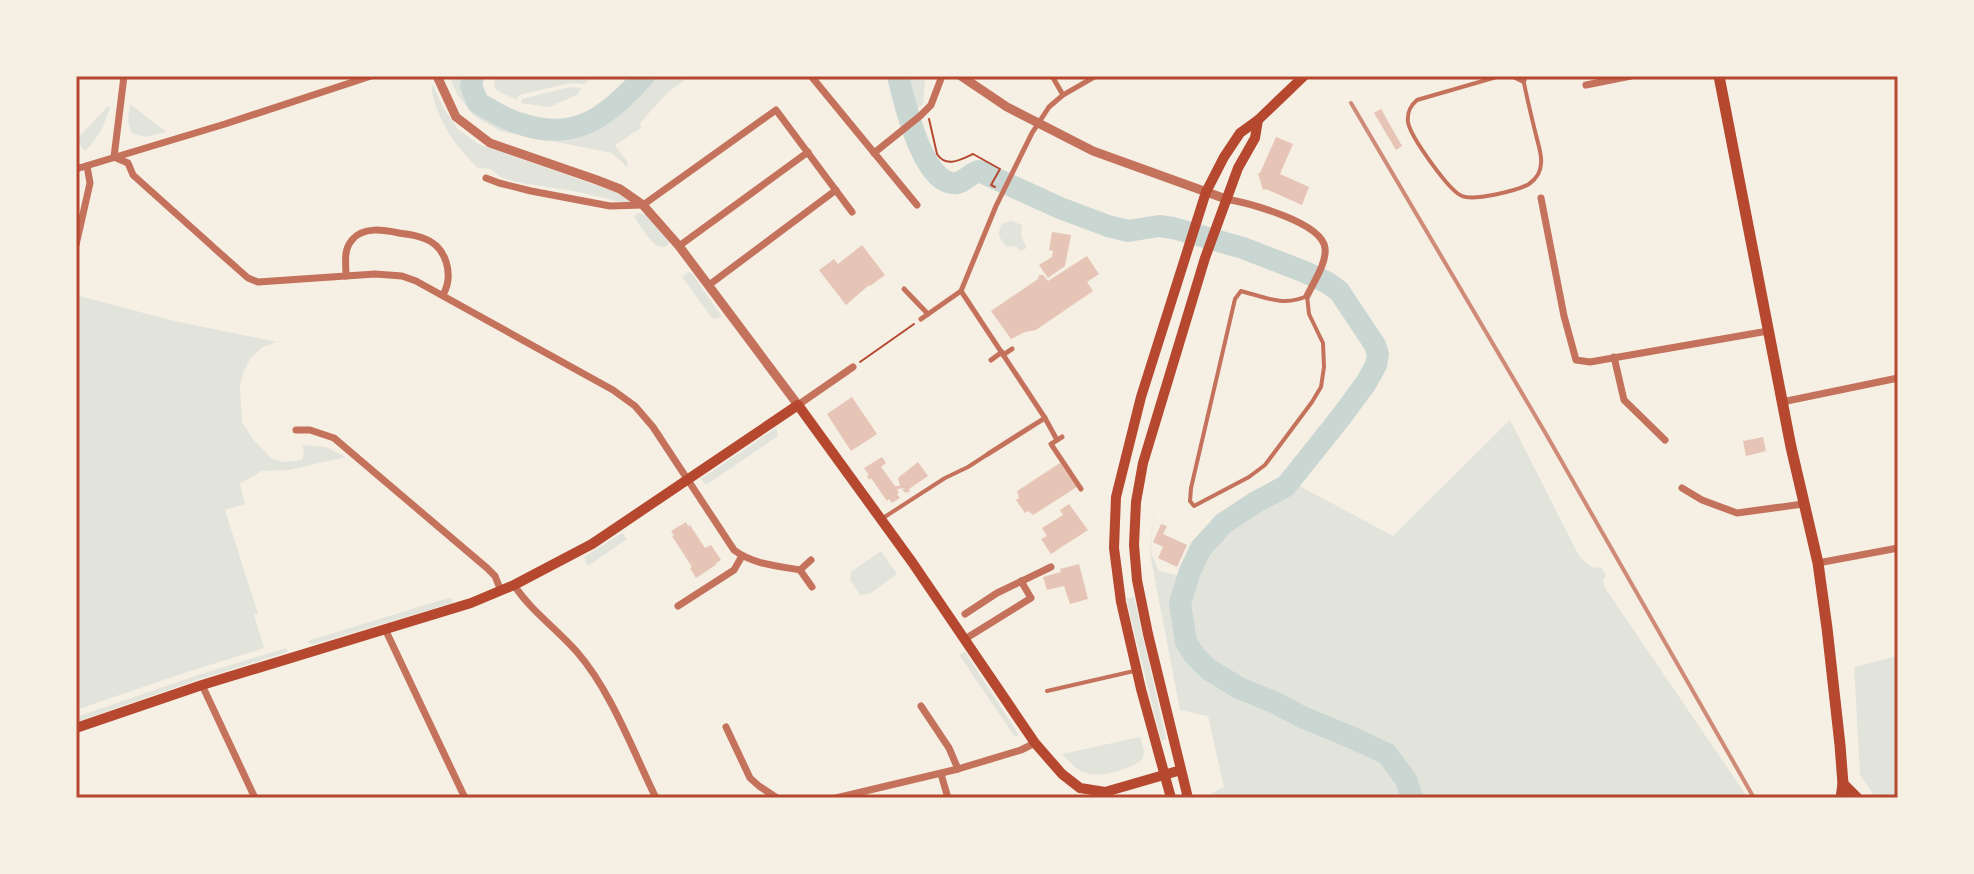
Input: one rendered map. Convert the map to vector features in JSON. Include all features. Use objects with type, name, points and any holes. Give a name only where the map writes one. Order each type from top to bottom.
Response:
[{"type":"main road","points":[[1171,798],[1121,602],[1114,548],[1116,497],[1141,397],[1206,192],[1240,133],[1304,76]]},
{"type":"main road","points":[[1719,76],[1782,402],[1818,563],[1843,784],[1841,798]]},
{"type":"main road","points":[[1188,798],[1136,571],[1136,502],[1143,463],[1205,258],[1242,160],[1255,138],[1258,120]]},
{"type":"main road","points":[[76,728],[501,591],[592,544],[798,405],[1035,743],[1070,782],[1106,795],[1181,770]]},
{"type":"main road","points":[[1843,784],[1857,798]]},
{"type":"street","points":[[114,157],[124,76]]},
{"type":"street","points":[[76,169],[371,76]]},
{"type":"street","points":[[437,76],[456,117],[490,143],[620,189],[643,205],[679,246],[798,405],[853,367]]},
{"type":"street","points":[[811,76],[917,205]]},
{"type":"street","points":[[874,153],[931,105],[942,76]]},
{"type":"street","points":[[961,76],[1007,107],[1093,151],[1226,199],[1258,205],[1305,226],[1322,239],[1325,248],[1324,259],[1307,296]]},
{"type":"street","points":[[1052,76],[1063,95]]},
{"type":"street","points":[[921,319],[961,291],[996,206],[1032,133],[1049,107],[1096,76]]},
{"type":"street","points":[[1515,76],[1523,78]]},
{"type":"street","points":[[1586,85],[1631,76]]},
{"type":"street","points":[[486,178],[610,206],[643,205],[776,110],[852,212]]},
{"type":"street","points":[[679,246],[808,152]]},
{"type":"street","points":[[114,157],[128,163],[133,175],[248,278],[258,282],[375,274],[402,276],[443,295],[613,390],[635,406],[653,427],[734,550],[755,561],[800,570],[812,587]]},
{"type":"street","points":[[76,245],[90,183],[87,166]]},
{"type":"street","points":[[709,285],[836,190]]},
{"type":"street","points":[[1541,198],[1564,316],[1576,360],[1590,362],[1768,331]]},
{"type":"street","points":[[346,276],[345,254],[352,239],[379,229],[423,238],[440,251],[448,264],[448,286],[443,295]]},
{"type":"street","points":[[904,289],[928,314]]},
{"type":"street","points":[[961,291],[1060,438],[1051,444],[1081,489]]},
{"type":"street","points":[[991,360],[1012,349]]},
{"type":"street","points":[[1614,357],[1624,400],[1665,440]]},
{"type":"street","points":[[1782,402],[1898,378]]},
{"type":"street","points":[[988,454],[1045,418]]},
{"type":"street","points":[[296,430],[310,430],[334,438],[487,568],[495,576],[501,591]]},
{"type":"street","points":[[1682,488],[1702,500],[1737,513],[1803,504]]},
{"type":"street","points":[[1818,563],[1898,548]]},
{"type":"street","points":[[678,606],[734,570],[742,556]]},
{"type":"street","points":[[800,570],[811,560]]},
{"type":"street","points":[[965,614],[997,593],[1051,567]]},
{"type":"street","points":[[965,639],[1031,598],[1021,581]]},
{"type":"street","points":[[514,585],[523,599],[578,652],[604,689],[656,798]]},
{"type":"street","points":[[385,629],[465,798]]},
{"type":"street","points":[[202,685],[255,798]]},
{"type":"street","points":[[921,706],[949,748],[958,769]]},
{"type":"street","points":[[726,727],[750,778],[777,798]]},
{"type":"street","points":[[836,798],[941,774],[1035,743]]},
{"type":"street","points":[[941,774],[948,798]]},
{"type":"lane","points":[[1500,76],[1417,100],[1408,112],[1408,124],[1421,147],[1446,183],[1462,196],[1482,196],[1521,187],[1539,172],[1541,157],[1523,78]]},
{"type":"lane","points":[[1241,291],[1282,302],[1307,296],[1309,314],[1323,343],[1321,387],[1265,465],[1194,506],[1190,501],[1191,488],[1237,294],[1241,291]]},
{"type":"lane","points":[[881,520],[988,454]]},
{"type":"lane","points":[[1047,691],[1137,671]]},
{"type":"path","points":[[923,113],[940,158],[950,162],[973,154],[1000,169],[991,185]]},
{"type":"path","points":[[853,367],[921,319]]},
{"type":"shaded area","points":[[460,76],[476,106],[513,127],[563,137],[596,128],[653,76],[691,76],[668,92],[640,123],[641,128],[615,145],[628,163],[627,167],[612,153],[500,131],[474,116],[457,94],[450,78]]},
{"type":"shaded area","points":[[494,76],[593,76],[585,84],[570,83],[519,95],[516,100],[495,89]]},
{"type":"shaded area","points":[[901,76],[922,76],[925,81],[923,105],[914,111]]},
{"type":"shaded area","points":[[433,85],[457,128],[478,144],[615,192],[630,204],[521,183],[502,178],[490,169],[478,168],[454,141],[442,121],[431,87]]},
{"type":"shaded area","points":[[570,87],[582,88],[577,95],[549,107],[521,103],[522,99]]},
{"type":"shaded area","points":[[130,104],[166,132],[145,137],[132,133],[128,121]]},
{"type":"shaded area","points":[[108,106],[110,108],[100,131],[85,151],[76,140]]},
{"type":"shaded area","points":[[639,213],[647,215],[669,244],[659,247],[651,240],[634,216]]},
{"type":"shaded area","points":[[1011,221],[1022,225],[1021,236],[1027,248],[1020,251],[1016,246],[1007,247],[1000,238],[1003,223]]},
{"type":"shaded area","points":[[688,272],[692,273],[722,317],[713,319],[682,277]]},
{"type":"shaded area","points":[[76,295],[174,321],[277,342],[261,348],[250,359],[243,373],[240,386],[242,422],[271,458],[283,462],[302,460],[302,445],[326,447],[346,457],[288,470],[262,471],[240,484],[245,504],[225,510],[258,614],[254,615],[264,648],[76,710]]},
{"type":"shaded area","points":[[1510,420],[1579,556],[1591,567],[1601,567],[1606,575],[1603,580],[1605,588],[1748,798],[1202,798],[1224,787],[1208,716],[1180,710],[1150,554],[1154,501],[1151,553],[1159,571],[1181,576],[1208,528],[1296,484],[1393,536]]},
{"type":"shaded area","points":[[776,428],[778,436],[706,485],[701,479]]},
{"type":"shaded area","points":[[622,533],[627,539],[588,566],[584,557]]},
{"type":"shaded area","points":[[881,551],[897,574],[871,593],[860,595],[850,580],[851,572]]},
{"type":"shaded area","points":[[1134,597],[1166,739],[1161,741],[1126,598]]},
{"type":"shaded area","points":[[448,598],[453,603],[314,644],[308,641]]},
{"type":"shaded area","points":[[286,648],[288,652],[76,722],[76,717]]},
{"type":"shaded area","points":[[965,652],[1019,735],[1015,737],[959,655]]},
{"type":"shaded area","points":[[1897,656],[1898,798],[1876,798],[1860,775],[1854,667]]},
{"type":"shaded area","points":[[1140,737],[1144,752],[1142,760],[1112,773],[1087,774],[1062,754]]},
{"type":"building","points":[[1381,109],[1402,146],[1396,150],[1374,113]]},
{"type":"building","points":[[1276,137],[1293,144],[1280,174],[1309,187],[1302,205],[1263,190],[1258,173]]},
{"type":"building","points":[[1052,232],[1071,235],[1065,266],[1048,278],[1039,265],[1052,257],[1053,251],[1049,250]]},
{"type":"building","points":[[862,245],[885,275],[846,305],[819,270],[834,259],[838,264]]},
{"type":"building","points":[[1087,256],[1099,274],[1087,282],[1093,291],[1036,330],[1011,339],[991,311],[1038,279],[1039,275],[1048,281]]},
{"type":"building","points":[[852,397],[877,434],[851,451],[827,414]]},
{"type":"building","points":[[1763,437],[1766,451],[1746,456],[1743,441]]},
{"type":"building","points":[[882,457],[886,463],[881,467],[895,486],[900,486],[898,478],[918,462],[928,476],[906,493],[902,490],[905,488],[897,489],[900,498],[892,503],[889,499],[887,501],[871,478],[869,480],[864,468]]},
{"type":"building","points":[[1060,463],[1077,487],[1033,515],[1028,511],[1025,513],[1016,500],[1019,498],[1017,491]]},
{"type":"building","points":[[1069,504],[1088,530],[1051,554],[1041,539],[1047,536],[1042,528],[1063,515],[1060,510]]},
{"type":"building","points":[[686,522],[705,548],[711,545],[721,560],[696,578],[671,531]]},
{"type":"building","points":[[1161,524],[1167,526],[1163,534],[1187,545],[1177,567],[1158,558],[1163,547],[1153,542]]},
{"type":"building","points":[[1079,564],[1088,599],[1070,604],[1064,586],[1047,590],[1043,577]]},
{"type":"waterway","points":[[473,76],[471,86],[478,103],[513,121],[557,130],[573,128],[603,114],[644,76]]},
{"type":"waterway","points":[[898,76],[925,158],[945,181],[957,183],[979,171],[1108,226],[1128,231],[1159,226],[1173,228],[1243,248],[1305,272],[1339,291],[1375,345],[1378,354],[1376,365],[1341,417],[1286,486],[1224,523],[1201,548],[1180,603],[1186,642],[1208,669],[1239,688],[1387,754],[1406,780],[1412,798]]},
{"type":"railway","points":[[1351,103],[1546,434],[1754,798]]}]
